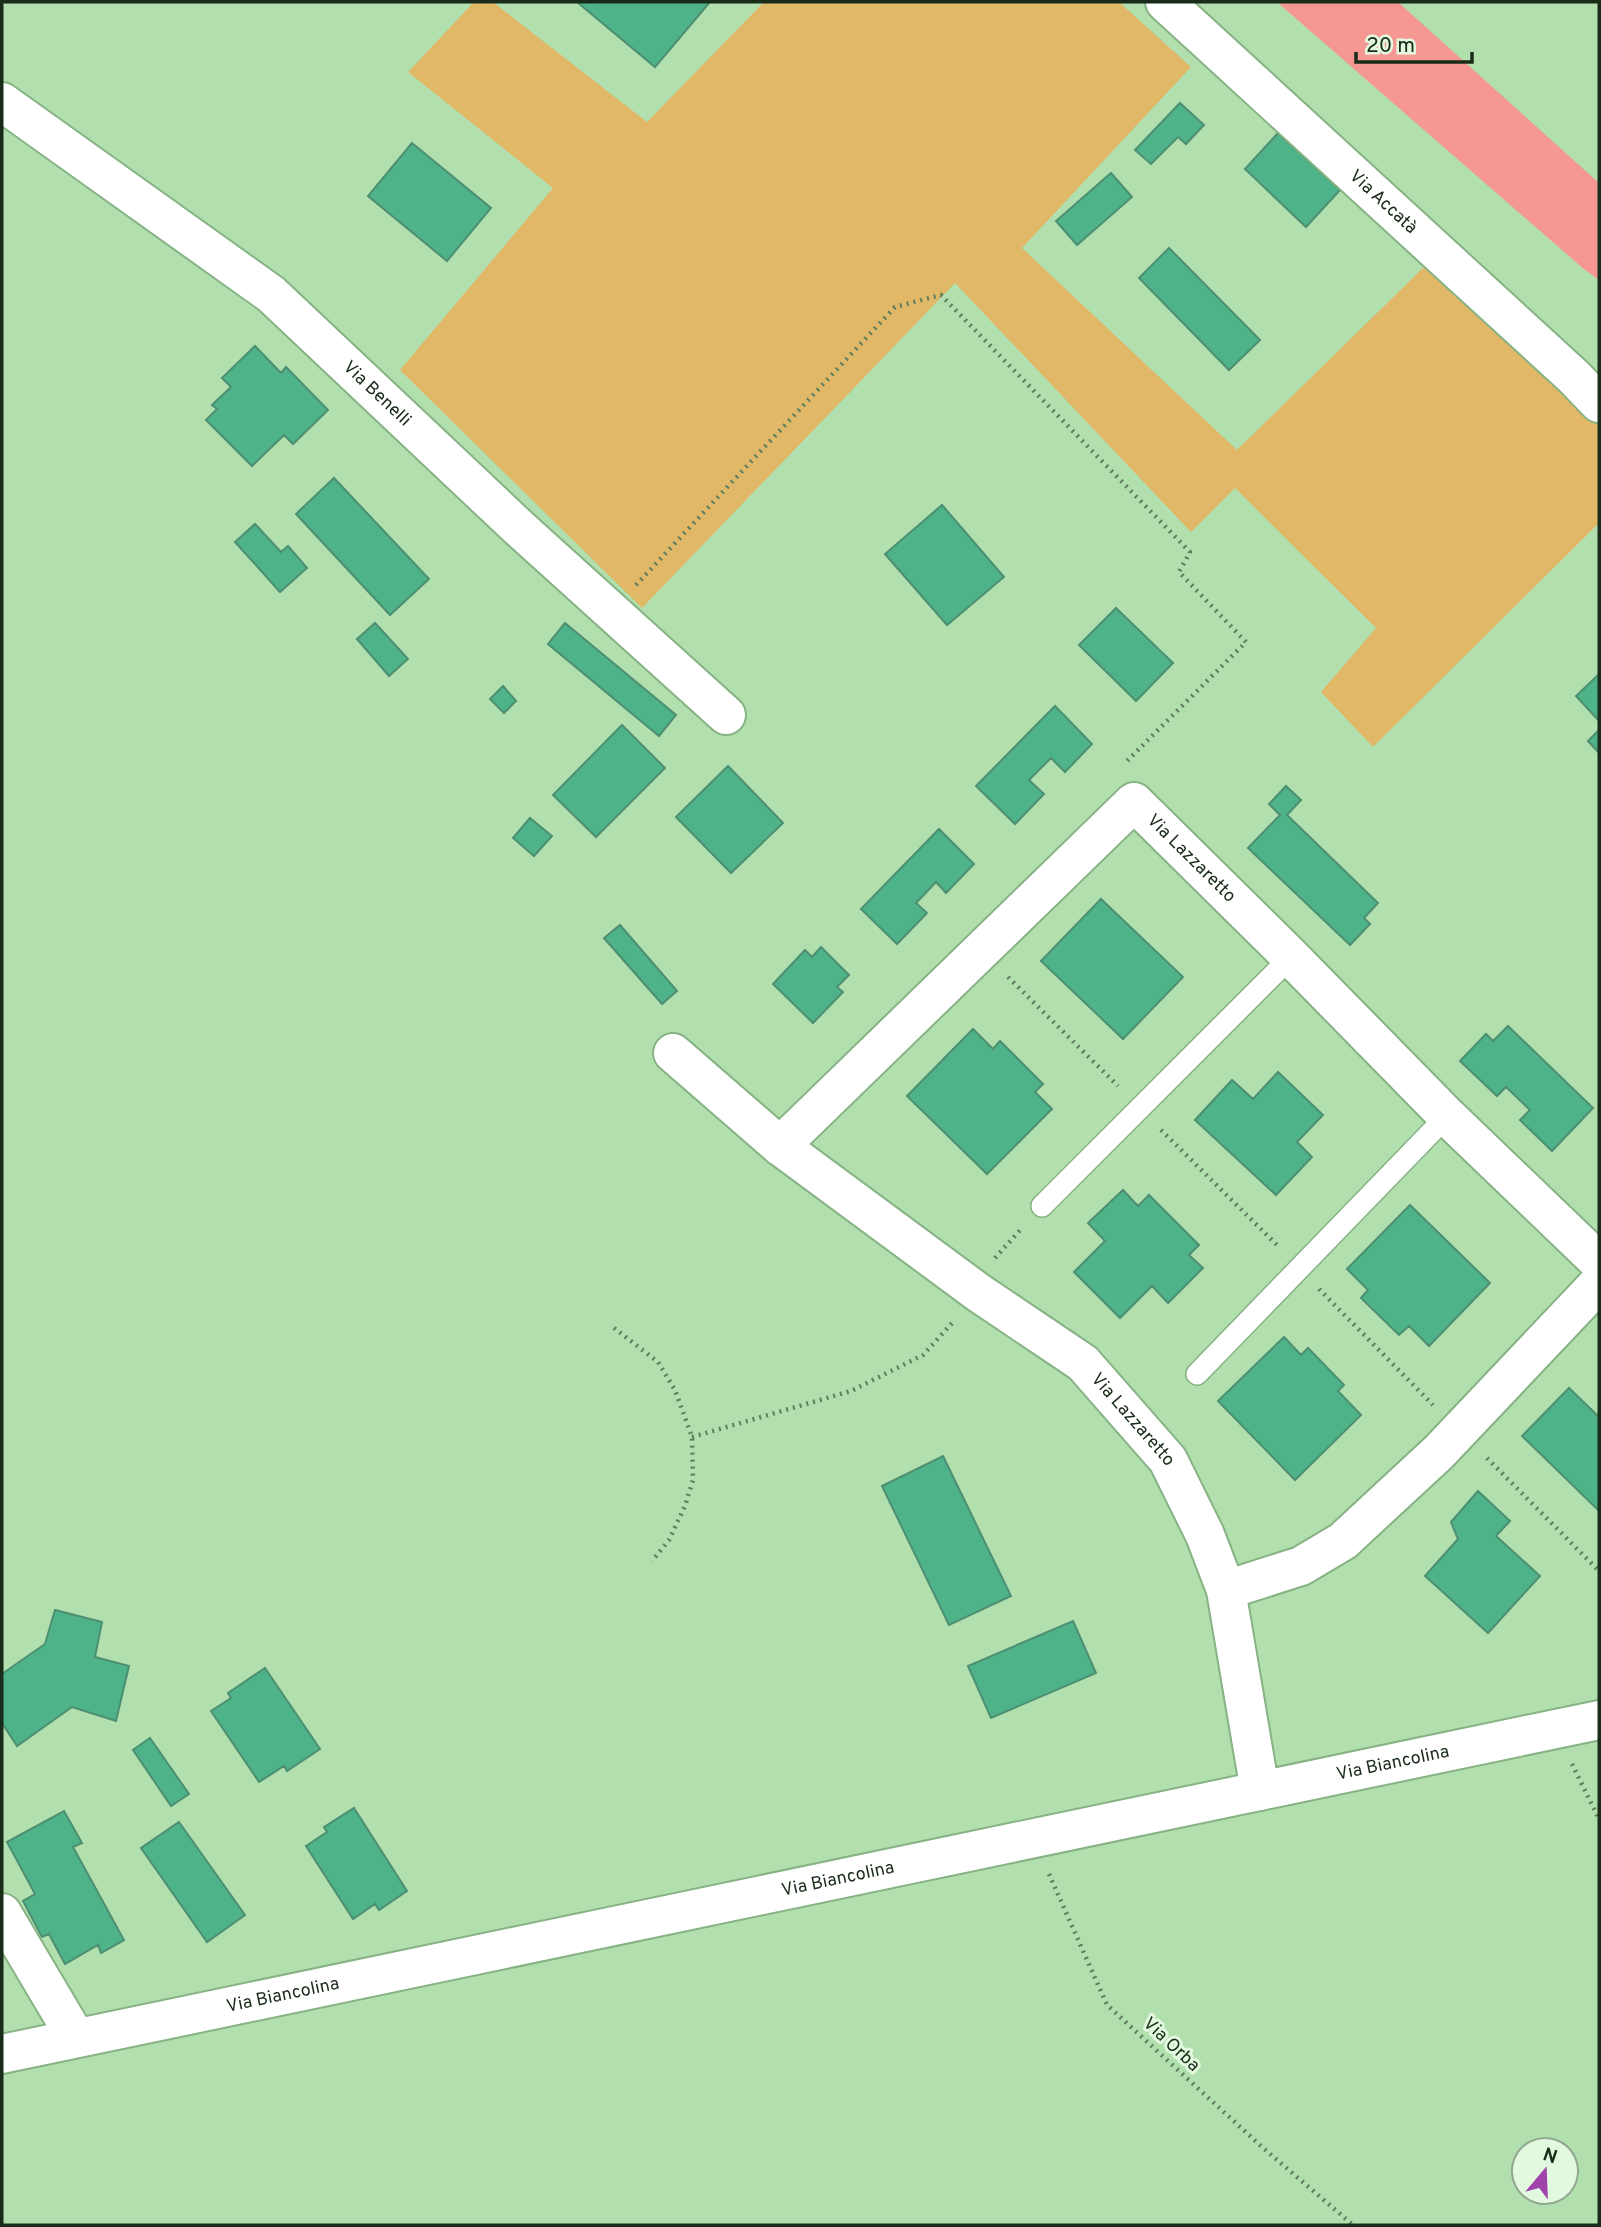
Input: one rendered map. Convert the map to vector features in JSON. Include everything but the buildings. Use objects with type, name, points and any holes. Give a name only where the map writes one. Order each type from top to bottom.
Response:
[{"type":"street","name":"Via Accatà","points":[[1165,2],[1599,403]]},
{"type":"street","name":"Via Benelli","points":[[2,102],[271,294],[518,527],[726,715]]},
{"type":"street","name":"Via Lazzaretto","points":[[780,1146],[1134,802],[1447,1116],[1599,1262]]},
{"type":"street","name":"Via Lazzaretto","points":[[673,1052],[780,1146],[979,1293],[1083,1363],[1168,1460],[1205,1535],[1226,1590],[1260,1791]]},
{"type":"street","points":[[1226,1590],[1301,1566],[1343,1541],[1439,1452],[1599,1283]]},
{"type":"street","name":"Via Biancolina","points":[[2,2054],[1599,1720]]},
{"type":"street","points":[[2,1913],[75,2038]]},
{"type":"lane","points":[[1042,1206],[1291,957]]},
{"type":"lane","points":[[1197,1374],[1447,1116]]},
{"type":"path","points":[[692,1437],[851,1391],[923,1355],[979,1293],[991,1262],[1042,1206]]},
{"type":"path","points":[[614,1328],[658,1362],[675,1390],[692,1437],[693,1480],[685,1506],[669,1540],[652,1561]]},
{"type":"path","points":[[1554,1729],[1599,1819]]},
{"type":"path","name":"Via Orba","points":[[1033,1839],[1107,2005],[1262,2147],[1353,2225]]},
{"type":"shaded area","points":[[474,2],[493,2],[647,122],[764,2],[1119,2],[1191,67],[1022,248],[1237,450],[1427,264],[1599,426],[1599,523],[1373,747],[1321,692],[1376,628],[1235,488],[1191,532],[955,283],[642,608],[400,370],[553,188],[408,72]]},
{"type":"shaded area","points":[[1277,2],[1398,2],[1599,183],[1599,280],[1585,270]]}]
